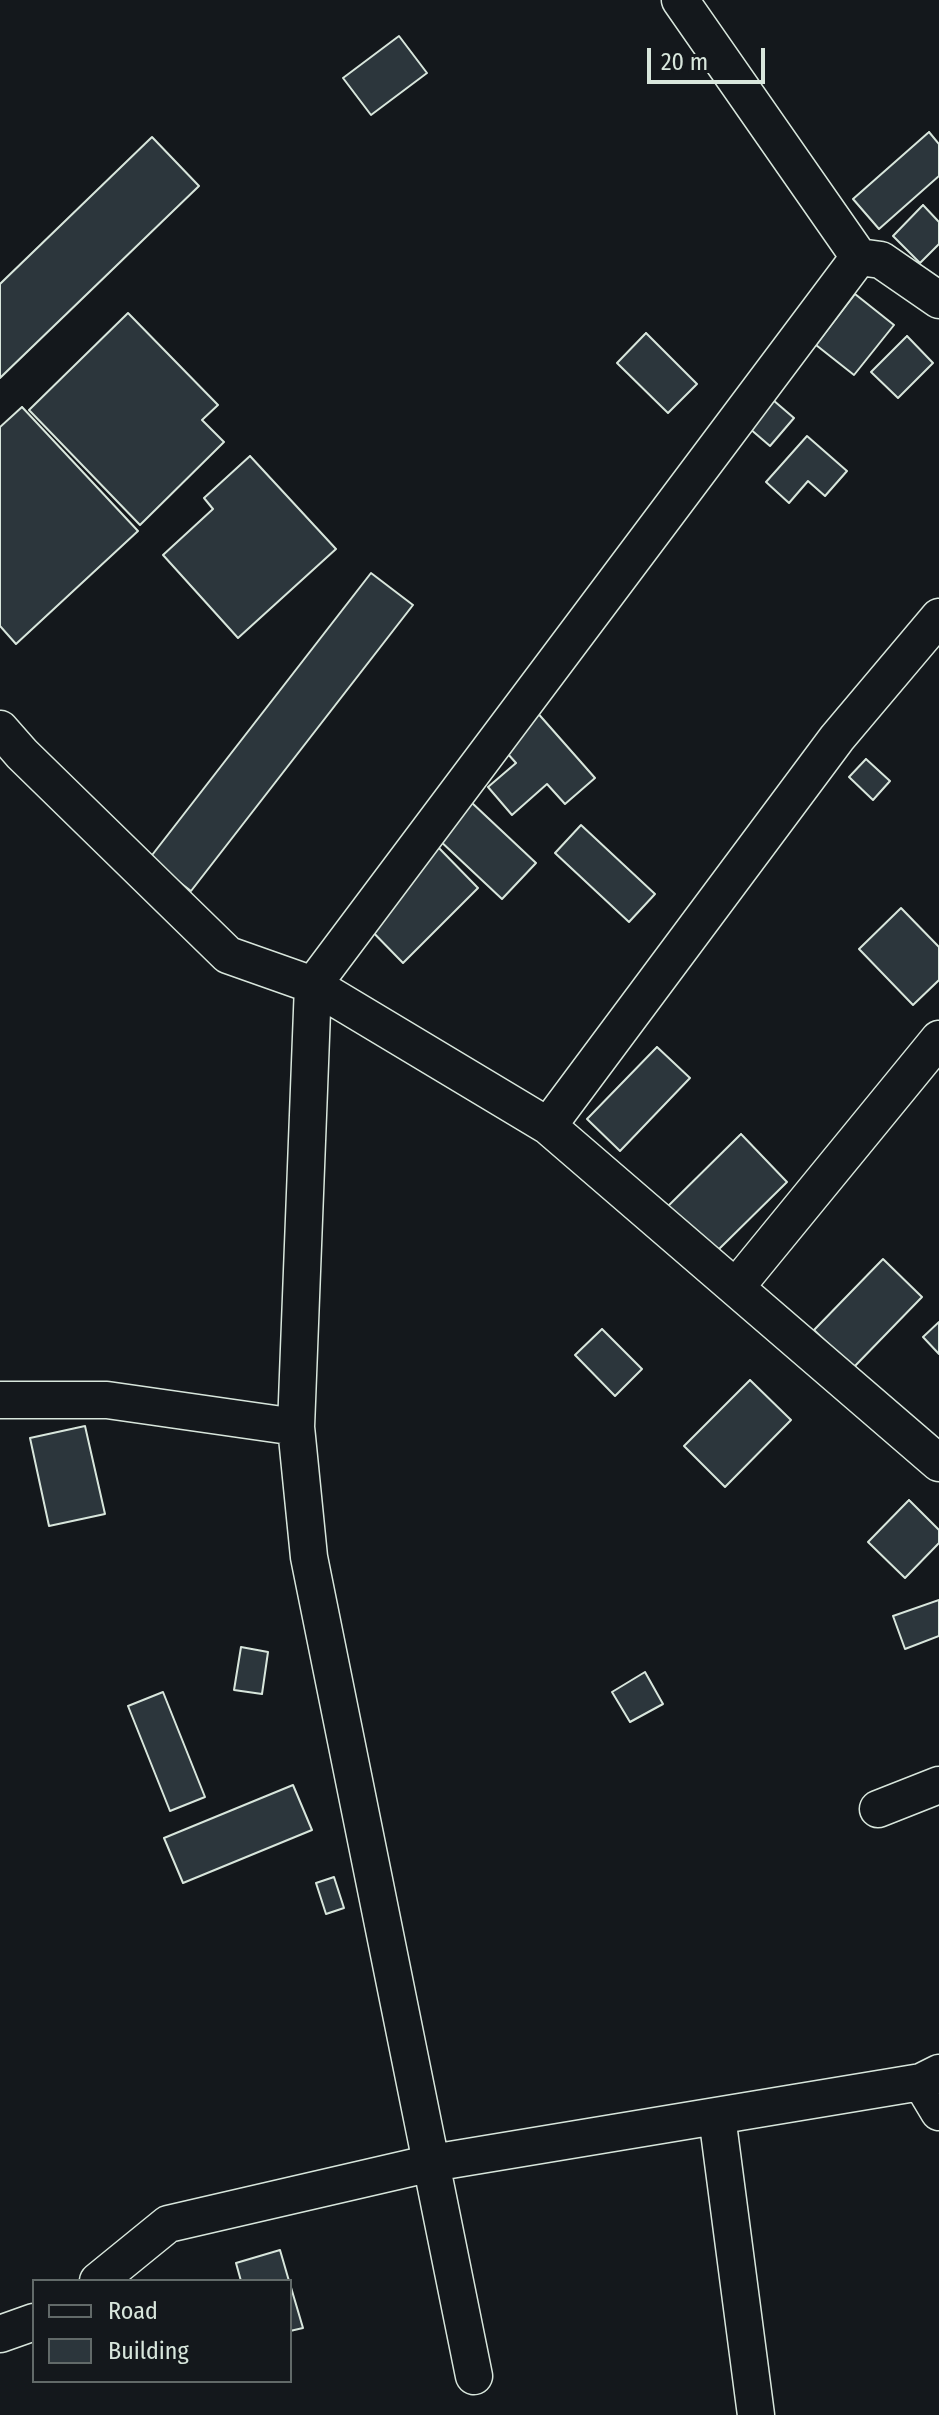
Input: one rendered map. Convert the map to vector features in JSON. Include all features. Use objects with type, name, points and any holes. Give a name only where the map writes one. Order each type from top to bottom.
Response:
[{"type":"street","points":[[680,0],[859,257],[881,260],[939,300]]},
{"type":"street","points":[[474,2376],[309,1557],[296,1427],[313,985],[859,257]]},
{"type":"street","points":[[548,1126],[837,738],[939,617]]},
{"type":"street","points":[[7,751],[228,955],[313,985],[548,1126],[939,1463]]},
{"type":"street","points":[[736,1287],[939,1039]]},
{"type":"street","points":[[0,1400],[107,1400],[296,1427]]},
{"type":"street","points":[[878,1809],[939,1785]]},
{"type":"street","points":[[100,2279],[168,2224],[432,2163],[717,2116],[933,2089]]},
{"type":"street","points":[[717,2116],[756,2415]]},
{"type":"street","points":[[0,2334],[32,2323]]},
{"type":"building","points":[[399,36],[427,73],[371,115],[343,78]]},
{"type":"building","points":[[929,132],[939,144],[939,176],[879,229],[853,199]]},
{"type":"building","points":[[152,137],[199,186],[0,378],[0,284]]},
{"type":"building","points":[[923,205],[939,222],[939,244],[920,263],[893,236]]},
{"type":"building","points":[[855,294],[894,325],[854,375],[816,345]]},
{"type":"building","points":[[128,313],[218,405],[202,420],[224,442],[140,525],[29,410]]},
{"type":"building","points":[[646,333],[697,384],[668,413],[617,363]]},
{"type":"building","points":[[907,336],[933,363],[898,398],[871,372]]},
{"type":"building","points":[[773,400],[794,418],[770,446],[749,428]]},
{"type":"building","points":[[22,407],[138,531],[16,644],[0,626],[0,427]]},
{"type":"building","points":[[807,436],[847,471],[825,496],[808,481],[789,503],[766,482]]},
{"type":"building","points":[[250,456],[336,549],[238,638],[163,555],[213,509],[204,498]]},
{"type":"building","points":[[371,573],[413,605],[191,891],[149,859]]},
{"type":"building","points":[[535,710],[595,778],[565,804],[547,784],[512,815],[488,787],[516,763],[498,743]]},
{"type":"building","points":[[866,759],[890,781],[873,800],[849,777]]},
{"type":"building","points":[[471,802],[536,863],[502,899],[437,838]]},
{"type":"building","points":[[581,825],[655,894],[629,922],[555,853]]},
{"type":"building","points":[[437,846],[478,888],[403,963],[362,921]]},
{"type":"building","points":[[901,908],[939,947],[939,980],[913,1005],[859,949]]},
{"type":"building","points":[[657,1047],[690,1078],[620,1151],[587,1119]]},
{"type":"building","points":[[741,1134],[787,1182],[715,1253],[660,1214]]},
{"type":"building","points":[[883,1259],[922,1297],[853,1368],[814,1330]]},
{"type":"building","points":[[939,1322],[939,1354],[923,1337]]},
{"type":"building","points":[[602,1329],[642,1369],[615,1396],[575,1355]]},
{"type":"building","points":[[750,1380],[791,1420],[725,1487],[684,1446]]},
{"type":"building","points":[[85,1426],[105,1514],[49,1526],[30,1438]]},
{"type":"building","points":[[909,1500],[939,1530],[939,1543],[905,1578],[868,1542]]},
{"type":"building","points":[[939,1600],[939,1636],[905,1649],[893,1616]]},
{"type":"building","points":[[241,1647],[268,1652],[262,1694],[234,1690]]},
{"type":"building","points":[[645,1672],[663,1704],[630,1722],[612,1692]]},
{"type":"building","points":[[163,1692],[205,1797],[170,1811],[128,1706]]},
{"type":"building","points":[[293,1785],[312,1830],[183,1883],[164,1838]]},
{"type":"building","points":[[334,1877],[344,1908],[326,1914],[316,1883]]},
{"type":"building","points":[[280,2250],[288,2279],[240,2279],[236,2263]]},
{"type":"building","points":[[292,2291],[303,2328],[292,2331]]}]
